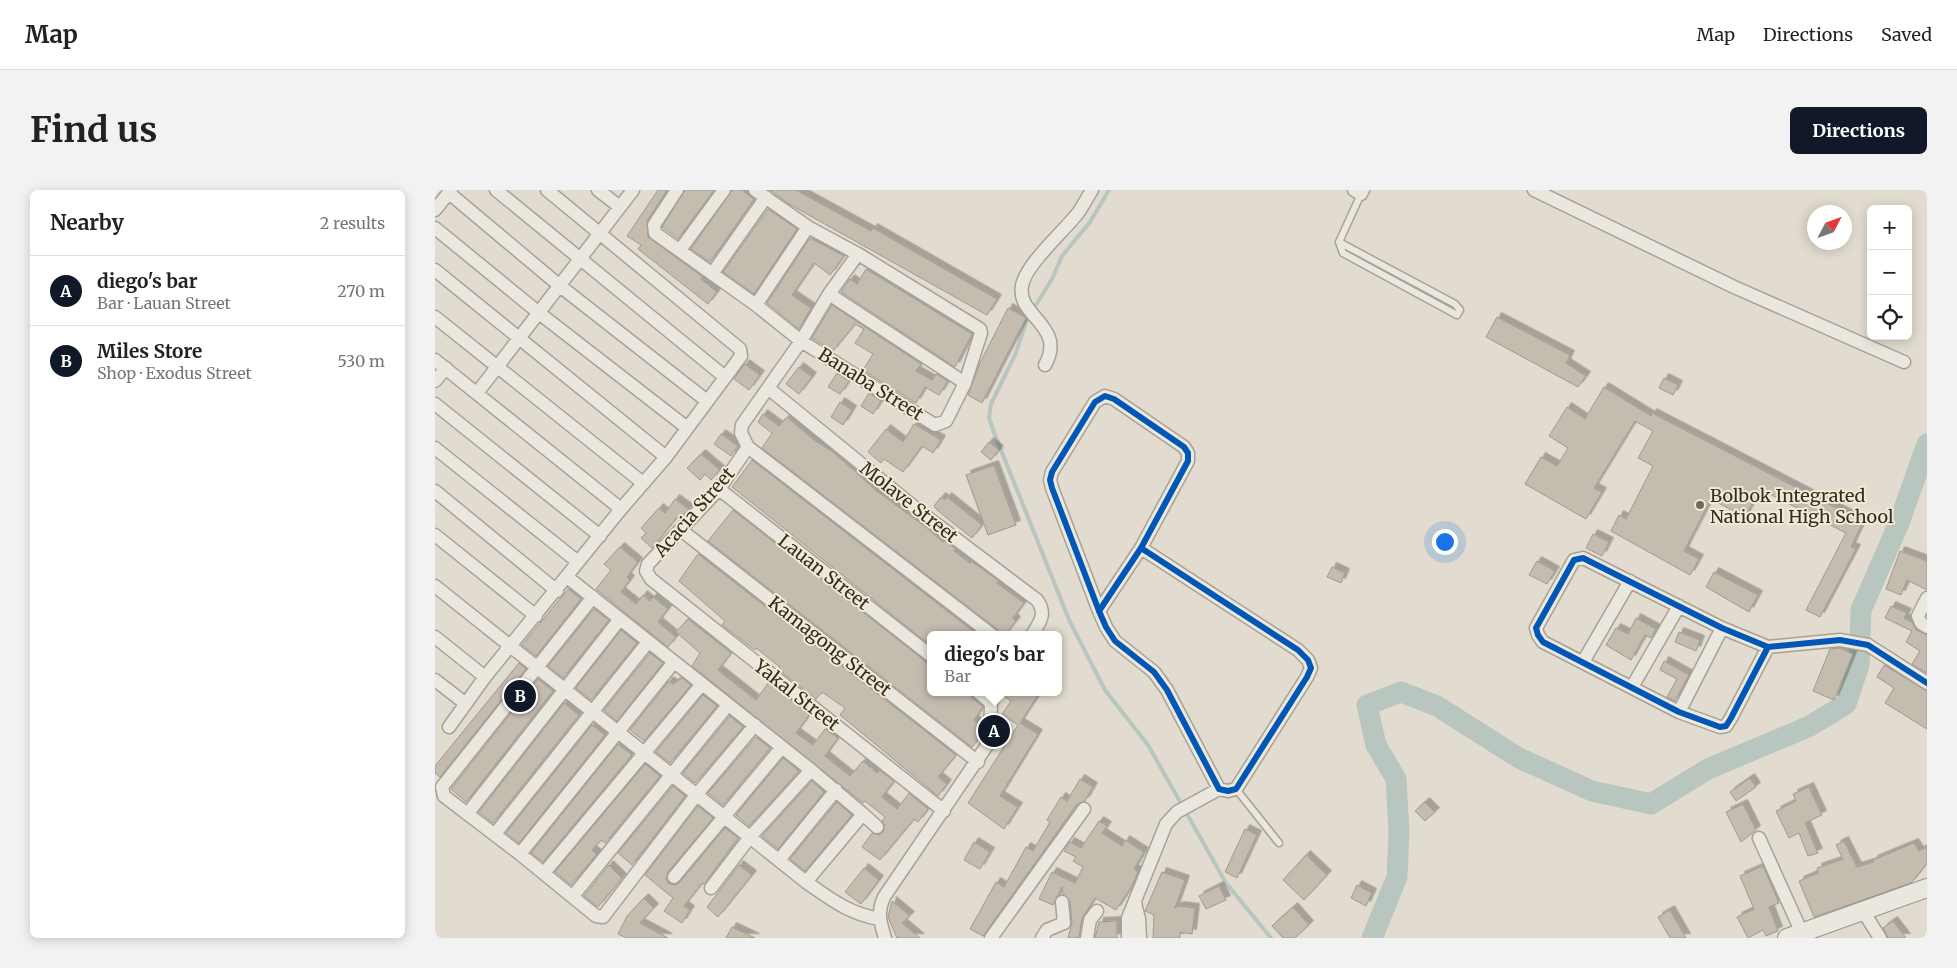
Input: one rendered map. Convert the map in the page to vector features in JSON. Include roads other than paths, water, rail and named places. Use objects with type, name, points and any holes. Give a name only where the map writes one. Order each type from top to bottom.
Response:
[{"type":"main road","points":[[1794,935],[1926,891]]},
{"type":"street","points":[[495,190],[725,377]]},
{"type":"street","points":[[449,728],[485,677],[511,648],[621,509],[666,457],[741,356],[740,349],[547,190]]},
{"type":"street","points":[[597,190],[620,207]]},
{"type":"street","points":[[477,393],[633,190]]},
{"type":"street","name":"Banaba Street","points":[[677,190],[654,225],[654,229],[801,341],[935,425],[946,421],[965,383]]},
{"type":"street","points":[[680,250],[724,190]]},
{"type":"street","points":[[1045,365],[1051,354],[1048,331],[1021,296],[1021,286],[1027,272],[1079,212],[1092,190]]},
{"type":"street","points":[[1534,190],[1734,287],[1904,362]]},
{"type":"street","points":[[435,210],[450,191],[561,286],[707,401]]},
{"type":"street","points":[[713,274],[761,194],[808,227],[858,254],[980,329],[981,333],[965,383],[829,294]]},
{"type":"street","points":[[756,305],[808,227]]},
{"type":"street","points":[[435,228],[539,313],[686,428]]},
{"type":"street","points":[[858,254],[829,294],[801,341],[742,425],[741,433],[748,447],[987,631]]},
{"type":"street","points":[[435,270],[666,457]]},
{"type":"street","points":[[435,317],[643,483]]},
{"type":"street","points":[[435,360],[621,509]]},
{"type":"street","points":[[435,382],[445,368]]},
{"type":"street","name":"Molave Street","points":[[769,388],[919,511],[1037,600],[1042,607],[1043,617],[1034,631]]},
{"type":"street","points":[[1099,611],[1141,548],[1188,461],[1189,453],[1184,447],[1114,399],[1105,396],[1095,402],[1052,472],[1050,480],[1099,611],[1106,627],[1115,641],[1154,672],[1167,690],[1219,789]]},
{"type":"street","points":[[435,404],[600,536]]},
{"type":"street","name":"Acacia Street","points":[[651,579],[646,571],[648,564],[719,489],[748,447]]},
{"type":"street","points":[[435,448],[578,562]]},
{"type":"street","name":"Lauan Street","points":[[719,489],[927,653]]},
{"type":"street","points":[[435,491],[557,591]]},
{"type":"street","name":"Kamagong Street","points":[[681,530],[978,762]]},
{"type":"street","points":[[435,535],[536,616]]},
{"type":"street","points":[[1127,938],[1128,918],[1167,824],[1179,811],[1219,789],[1228,791],[1236,789],[1311,668],[1308,660],[1299,650],[1141,548]]},
{"type":"street","points":[[1768,647],[1726,726],[1720,727],[1679,712],[1543,642],[1538,636],[1536,628],[1569,567],[1574,560],[1583,558],[1722,628],[1768,647],[1840,640],[1868,645],[1927,683]]},
{"type":"street","points":[[567,577],[836,790],[877,827]]},
{"type":"street","name":"Yakal Street","points":[[651,579],[944,811]]},
{"type":"street","points":[[1583,662],[1630,581]]},
{"type":"street","points":[[435,586],[537,670],[673,774],[806,882],[843,908],[857,915],[879,919]]},
{"type":"street","points":[[593,598],[442,787],[442,792],[444,796],[495,834],[596,916],[603,917],[697,794],[755,725]]},
{"type":"street","points":[[1927,598],[1919,616],[1921,623],[1927,627]]},
{"type":"street","points":[[1632,687],[1679,606]]},
{"type":"street","points":[[468,813],[620,619]]},
{"type":"street","points":[[1679,712],[1722,628]]},
{"type":"street","points":[[435,637],[485,677]]},
{"type":"street","points":[[495,834],[648,642]]},
{"type":"street","points":[[520,854],[674,662]]},
{"type":"street","points":[[436,681],[466,704]]},
{"type":"street","points":[[544,873],[702,684]]},
{"type":"street","points":[[885,938],[879,919],[879,907],[884,897],[978,762],[990,741],[994,698]]},
{"type":"street","points":[[573,896],[728,705]]},
{"type":"street","points":[[674,876],[782,747]]},
{"type":"street","points":[[711,888],[750,837],[811,770]]},
{"type":"street","points":[[779,860],[836,790]]},
{"type":"street","points":[[991,938],[1084,809]]},
{"type":"street","points":[[806,882],[863,814]]},
{"type":"street","points":[[1759,838],[1794,935]]},
{"type":"street","points":[[1042,938],[1047,930],[1064,923],[1062,902]]},
{"type":"street","points":[[1135,903],[1139,919],[1139,938]]},
{"type":"street","points":[[1087,938],[1090,920],[1097,911]]},
{"type":"street","points":[[1863,911],[1880,938]]},
{"type":"lane","points":[[1339,242],[1455,304],[1461,310],[1457,315],[1343,252],[1339,242],[1360,191]]},
{"type":"lane","points":[[1403,286],[1406,278]]},
{"type":"lane","points":[[1236,789],[1279,843]]},
{"type":"waterway","points":[[1034,308],[1052,279],[1062,256],[1090,222],[1109,190]]},
{"type":"waterway","points":[[1029,314],[1015,355],[991,404],[989,418],[995,435],[1070,622],[1105,690],[1148,745],[1226,883],[1271,938]]},
{"type":"waterway","points":[[1372,938],[1397,877],[1399,832],[1396,779],[1376,745],[1367,705],[1401,692],[1437,706],[1519,758],[1592,791],[1651,804],[1708,769],[1810,726],[1846,704],[1859,665],[1861,610],[1899,523],[1927,444]]},
{"type":"place","name":"Bolbok Integrated National High School","points":[[1700,505]]},
{"type":"place","name":"Miles Store","points":[[520,696]]},
{"type":"place","name":"diego's bar","points":[[994,731]]}]
